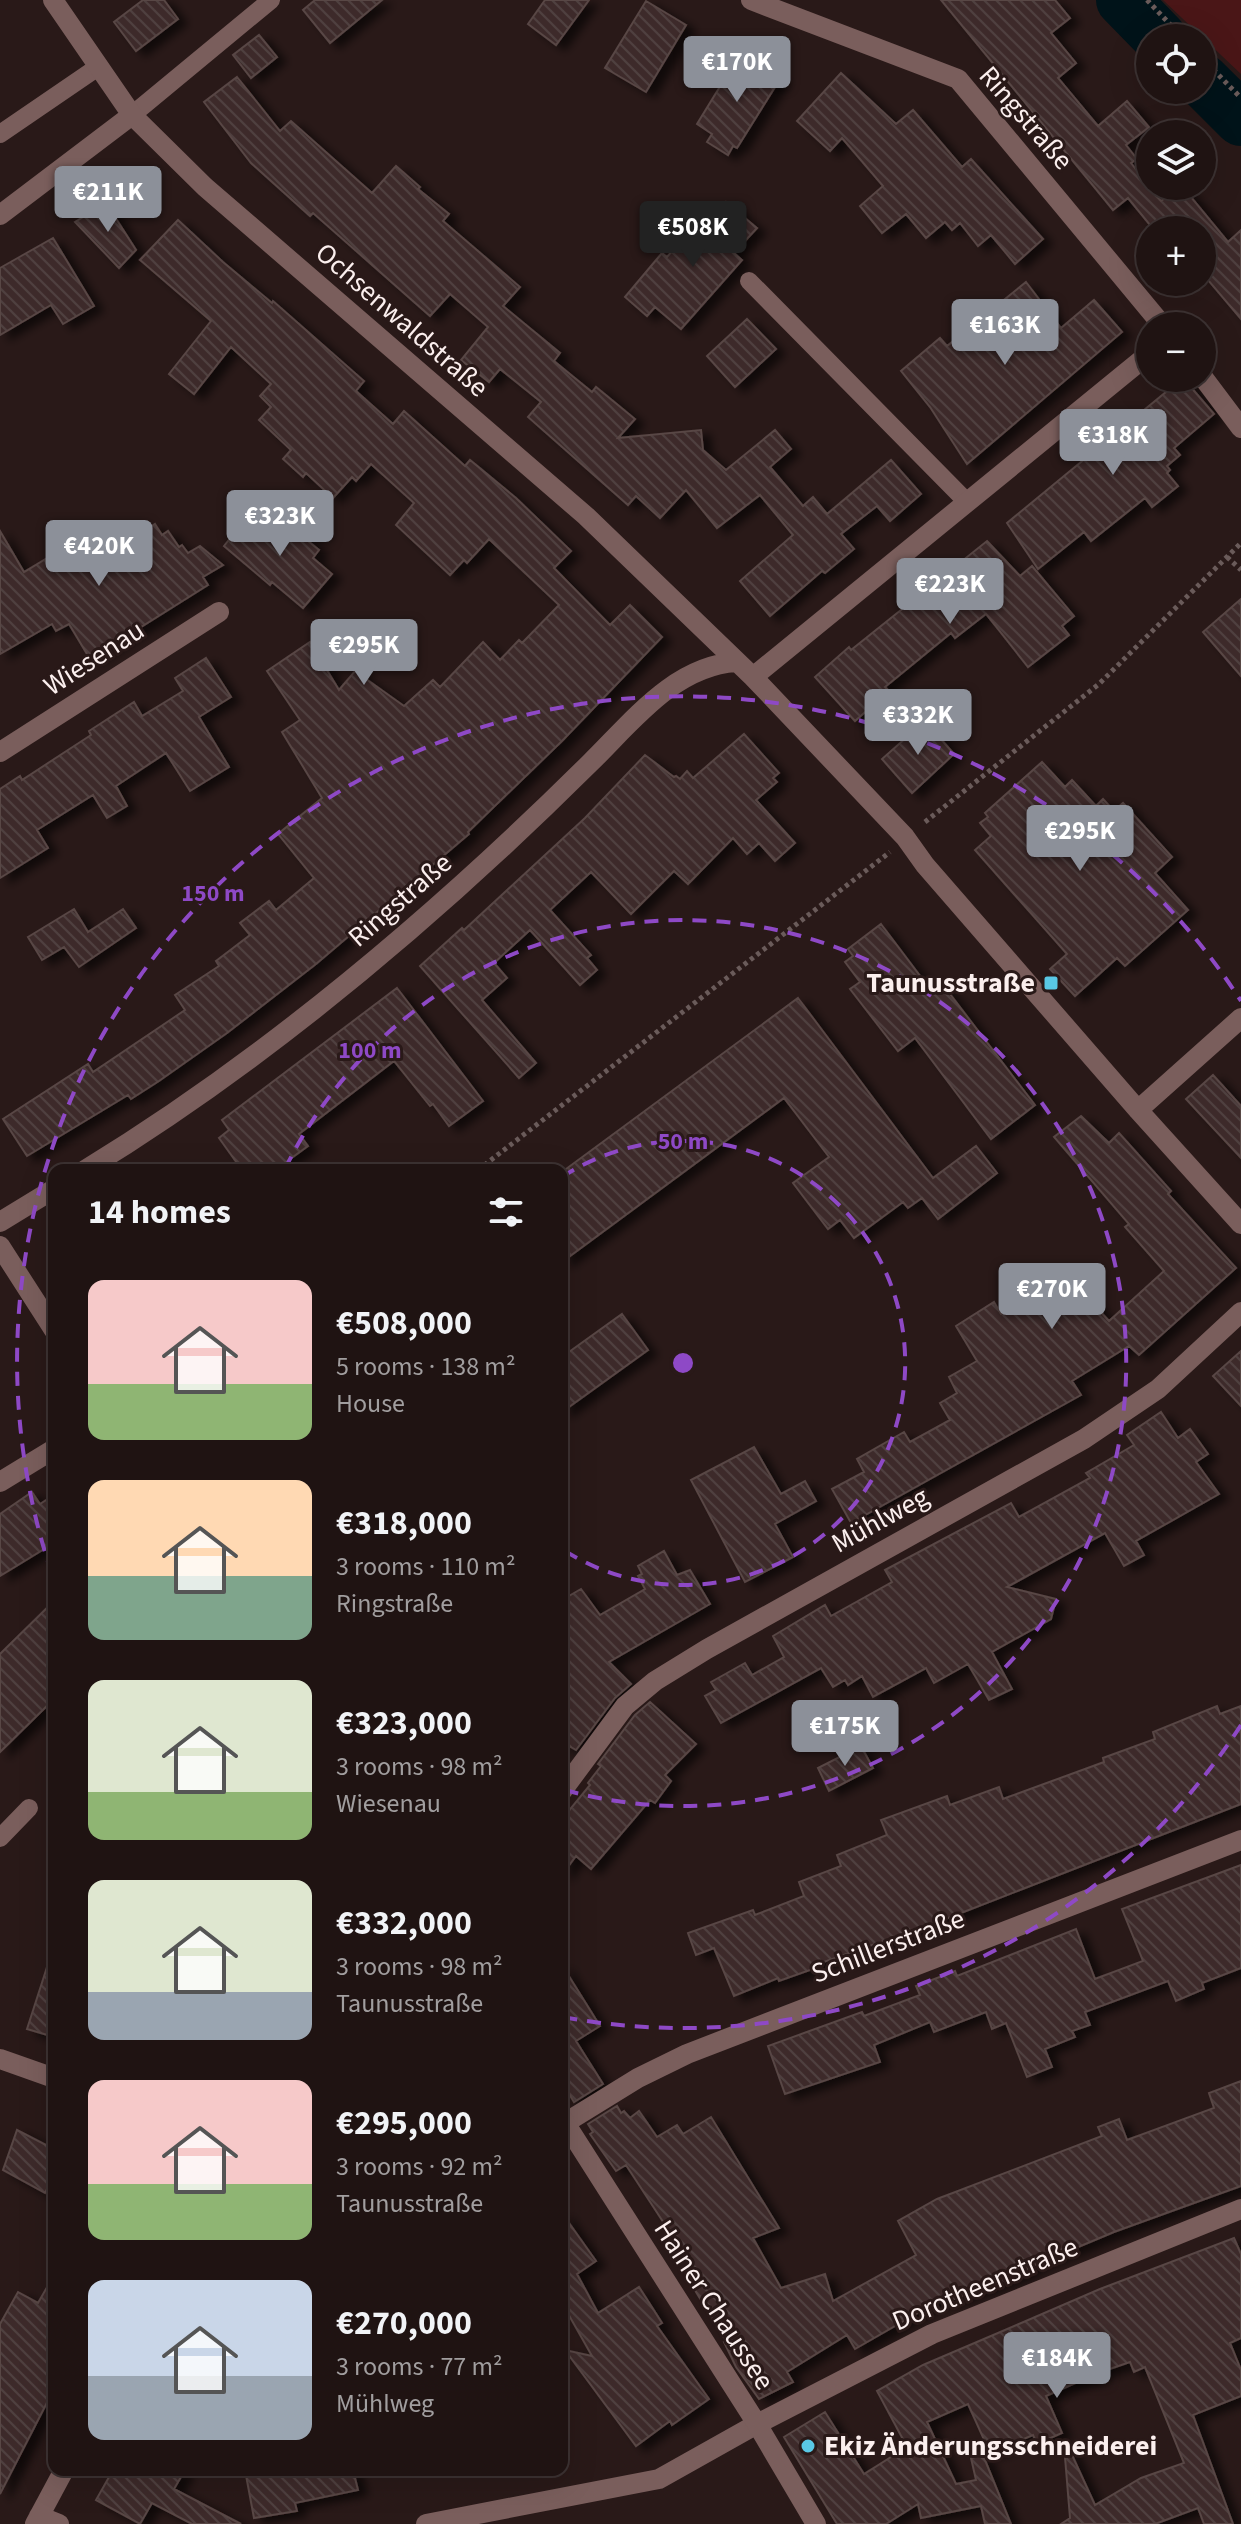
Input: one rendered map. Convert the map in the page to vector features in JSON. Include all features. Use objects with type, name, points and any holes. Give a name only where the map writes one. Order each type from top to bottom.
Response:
[{"type":"street","name":"Ochsenwaldstraße","points":[[53,0],[132,115],[205,187],[586,516],[736,662]]},
{"type":"street","name":"Ringstraße","points":[[751,0],[958,79],[1151,312]]},
{"type":"street","points":[[0,215],[132,115]]},
{"type":"street","points":[[753,677],[1136,364]]},
{"type":"street","points":[[1214,392],[1241,428]]},
{"type":"street","name":"Wiesenau","points":[[0,752],[219,612]]},
{"type":"street","points":[[736,662],[905,837],[935,877],[1241,1224]]},
{"type":"street","name":"Ringstraße","points":[[94,1164],[211,1087],[302,1020],[384,952],[533,820],[657,697],[706,667],[736,662]]},
{"type":"street","points":[[1138,1110],[1241,1018]]},
{"type":"street","points":[[0,1222],[48,1193]]},
{"type":"street","points":[[0,1246],[48,1321]]},
{"type":"street","name":"Mühlweg","points":[[568,1783],[625,1706],[655,1681],[1084,1439],[1158,1389],[1241,1312]]},
{"type":"street","points":[[0,1482],[48,1453]]},
{"type":"street","name":"Schillerstraße","points":[[568,2117],[687,2054],[1241,1840]]},
{"type":"street","points":[[0,2059],[48,2076]]},
{"type":"street","name":"Hainer Chaussee","points":[[568,2128],[757,2424],[816,2524]]},
{"type":"street","name":"Dorotheenstraße","points":[[426,2524],[659,2479],[757,2424],[932,2334],[1241,2209]]},
{"type":"street","points":[[59,2524],[37,2520],[61,2476]]},
{"type":"lane","points":[[132,115],[271,0]]},
{"type":"lane","points":[[0,134],[98,67]]},
{"type":"lane","points":[[749,281],[967,502]]},
{"type":"lane","points":[[0,1838],[29,1808]]},
{"type":"path","points":[[1147,0],[1170,24]]},
{"type":"path","points":[[1216,72],[1241,98]]},
{"type":"path","points":[[486,1164],[882,860],[905,837],[1099,684],[1241,543]]},
{"type":"path","points":[[1227,557],[1241,570]]},
{"type":"shaded area","points":[[1163,0],[1241,0],[1241,74],[1216,50],[1216,24],[1188,24]]},
{"type":"building","points":[[143,0],[164,0],[178,19],[136,51],[114,22]]},
{"type":"building","points":[[315,0],[382,0],[330,43],[303,10]]},
{"type":"building","points":[[545,0],[589,0],[556,45],[528,24]]},
{"type":"building","points":[[941,0],[1055,0],[1070,18],[1051,33],[1076,63],[1058,78],[1098,126],[1127,101],[1143,120],[1136,120],[1136,137],[1126,145],[1136,158],[1131,163],[1136,169],[1136,200],[1194,200],[1207,216],[1143,216],[1128,198],[1113,210]]},
{"type":"building","points":[[646,1],[686,25],[646,92],[605,68]]},
{"type":"building","points":[[259,35],[277,57],[251,78],[233,55]]},
{"type":"building","points":[[740,54],[780,79],[737,148],[733,146],[728,155],[707,142],[712,134],[697,124]]},
{"type":"building","points":[[841,73],[896,124],[913,110],[962,167],[971,159],[1043,239],[1015,264],[991,235],[978,246],[960,223],[952,230],[945,222],[926,238],[906,214],[882,233],[860,206],[883,186],[842,138],[830,151],[797,121]]},
{"type":"building","points":[[237,77],[280,131],[291,121],[372,193],[396,166],[449,214],[443,221],[520,287],[503,306],[560,353],[554,361],[592,392],[596,387],[635,419],[618,438],[701,430],[703,450],[726,470],[775,430],[791,449],[770,467],[803,506],[813,497],[827,514],[891,460],[921,494],[890,521],[877,506],[841,534],[854,549],[825,573],[822,571],[770,616],[740,581],[793,535],[760,495],[717,528],[686,490],[660,518],[636,496],[628,505],[528,417],[541,402],[500,369],[489,382],[461,360],[488,327],[450,294],[430,316],[251,163],[204,102]]},
{"type":"building","points":[[726,202],[757,228],[734,253],[742,260],[681,329],[655,307],[647,316],[625,297],[662,253],[667,257],[684,238],[690,243]]},
{"type":"building","points":[[106,203],[136,250],[119,268],[75,222]]},
{"type":"building","points":[[178,220],[364,381],[356,391],[393,424],[404,411],[465,466],[470,460],[516,498],[571,551],[554,568],[610,625],[630,605],[662,637],[469,834],[316,964],[159,1081],[131,1099],[128,1095],[27,1156],[3,1119],[88,1064],[93,1072],[185,1010],[175,995],[219,966],[216,961],[250,935],[240,923],[269,901],[276,910],[314,878],[278,834],[322,798],[282,732],[300,720],[267,671],[310,642],[339,690],[355,671],[404,706],[433,680],[440,687],[483,642],[500,660],[519,640],[522,643],[559,605],[489,539],[467,563],[464,560],[450,575],[396,525],[414,503],[371,464],[356,481],[352,477],[333,498],[306,473],[303,477],[283,459],[291,450],[259,420],[271,407],[260,396],[271,384],[231,347],[194,394],[169,374],[211,321],[140,260]]},
{"type":"building","points":[[1216,227],[1228,242],[1241,230],[1241,319],[1216,290]]},
{"type":"building","points":[[53,238],[94,306],[63,324],[51,305],[0,335],[0,268]]},
{"type":"building","points":[[1026,282],[1061,328],[1094,300],[1122,332],[967,464],[930,407],[901,371],[940,338],[947,346]]},
{"type":"building","points":[[747,319],[776,349],[735,387],[707,356]]},
{"type":"building","points":[[1166,392],[1195,392],[1214,414],[1174,448],[1180,455],[1167,466],[1170,470],[1167,473],[1178,486],[1152,507],[1145,498],[1091,541],[1084,532],[1038,569],[1007,523]]},
{"type":"building","points":[[259,511],[287,532],[291,527],[319,550],[313,558],[332,574],[303,608],[224,546],[243,522],[248,526]]},
{"type":"building","points":[[155,524],[162,535],[168,531],[179,547],[182,545],[188,553],[200,546],[223,565],[203,577],[208,585],[90,659],[69,624],[56,631],[52,624],[0,654],[0,531],[24,572],[80,538],[89,552],[118,534],[124,544]]},
{"type":"building","points":[[987,541],[1020,576],[1032,566],[1074,616],[1062,626],[1069,635],[1028,667],[986,614],[955,638],[951,633],[885,687],[889,691],[855,721],[815,677],[849,647],[851,650]]},
{"type":"building","points":[[1241,599],[1241,676],[1203,632]]},
{"type":"building","points":[[206,658],[231,697],[199,717],[229,767],[190,791],[166,753],[116,786],[127,806],[107,818],[93,795],[37,830],[48,848],[0,878],[0,789],[20,776],[22,780],[91,735],[89,731],[134,702],[142,716],[183,691],[175,678]]},
{"type":"building","points":[[925,721],[954,754],[912,793],[882,759]]},
{"type":"building","points":[[744,734],[779,773],[773,778],[777,782],[756,800],[795,843],[775,861],[759,843],[747,854],[733,838],[688,884],[674,871],[631,914],[591,872],[550,910],[591,955],[587,958],[597,970],[580,985],[530,930],[494,963],[507,978],[482,1000],[536,1063],[519,1078],[420,966],[462,928],[464,930],[585,818],[645,755],[674,777],[680,779],[687,771],[693,778]]},
{"type":"building","points":[[1042,762],[1065,787],[1072,780],[1096,806],[1103,799],[1114,811],[1123,803],[1172,857],[1155,873],[1188,910],[1125,966],[1117,958],[1075,996],[1050,969],[1067,954],[975,850],[991,836],[980,823],[988,817],[985,813]]},
{"type":"building","points":[[74,909],[88,932],[123,909],[136,928],[79,967],[64,947],[42,960],[28,937]]},
{"type":"building","points":[[881,924],[933,993],[943,985],[1035,1105],[991,1139],[915,1038],[898,1051],[850,989],[860,982],[845,962],[853,956],[848,949]]},
{"type":"building","points":[[397,988],[483,1101],[449,1126],[394,1061],[299,1134],[308,1146],[283,1164],[238,1164],[219,1138],[229,1130],[222,1120]]},
{"type":"building","points":[[798,998],[933,1178],[976,1146],[997,1173],[938,1219],[922,1198],[908,1208],[903,1202],[854,1238],[840,1220],[828,1229],[793,1183],[829,1157],[784,1098],[568,1258],[568,1168]]},
{"type":"building","points":[[1213,1075],[1241,1106],[1241,1158],[1186,1099]]},
{"type":"building","points":[[1081,1116],[1109,1143],[1119,1133],[1171,1191],[1168,1194],[1236,1268],[1139,1355],[1129,1346],[1072,1381],[1081,1395],[851,1523],[832,1489],[864,1472],[857,1459],[904,1432],[910,1442],[950,1420],[940,1403],[957,1393],[949,1377],[977,1361],[956,1326],[994,1302],[1001,1314],[1067,1275],[1109,1321],[1164,1271],[1125,1227],[1129,1224],[1054,1137]]},
{"type":"building","points":[[622,1314],[648,1350],[568,1408],[568,1353]]},
{"type":"building","points":[[1241,1351],[1241,1406],[1213,1376]]},
{"type":"building","points":[[1161,1412],[1178,1438],[1190,1429],[1208,1454],[1196,1462],[1219,1494],[1136,1541],[1144,1555],[1124,1566],[1105,1533],[1007,1587],[1056,1599],[1051,1619],[992,1652],[1012,1689],[989,1700],[968,1664],[934,1683],[926,1668],[873,1697],[862,1676],[848,1685],[845,1680],[833,1687],[821,1668],[721,1723],[705,1696],[716,1690],[711,1682],[745,1663],[752,1675],[784,1657],[773,1636],[825,1605],[831,1616],[892,1582],[885,1570],[1011,1503],[1019,1517],[1090,1478],[1086,1473],[1134,1445],[1127,1435]]},
{"type":"building","points":[[754,1447],[781,1494],[805,1481],[816,1501],[775,1524],[793,1557],[745,1582],[691,1480]]},
{"type":"building","points":[[32,1492],[40,1504],[48,1499],[48,1547],[0,1576],[0,1514]]},
{"type":"building","points":[[664,1551],[677,1575],[690,1570],[710,1604],[609,1662],[631,1684],[615,1698],[576,1750],[568,1745],[568,1597],[581,1589],[600,1615],[645,1589],[638,1576],[642,1574],[638,1566]]},
{"type":"building","points":[[48,1607],[48,1705],[0,1752],[0,1654]]},
{"type":"building","points":[[650,1702],[696,1744],[665,1775],[671,1781],[655,1803],[650,1800],[591,1869],[576,1856],[568,1867],[568,1812],[590,1785],[588,1783],[601,1766],[598,1764],[635,1715]]},
{"type":"building","points":[[1217,1706],[1220,1714],[1241,1706],[1241,1804],[938,1922],[734,1996],[714,1948],[696,1955],[688,1933],[753,1910],[755,1915],[804,1896],[799,1882],[841,1866],[837,1855],[887,1835],[881,1820],[947,1796],[950,1805],[999,1787],[1003,1799],[1104,1762],[1103,1758],[1155,1739],[1153,1732]]},
{"type":"building","points":[[861,1746],[873,1768],[829,1791],[818,1768]]},
{"type":"building","points":[[1241,1865],[1241,1968],[1202,1983],[1204,1989],[1176,2001],[1168,1981],[1085,2012],[1090,2025],[1072,2031],[1075,2037],[1045,2049],[1052,2067],[1027,2077],[1006,2023],[992,2029],[986,2012],[934,2032],[930,2022],[874,2045],[880,2062],[785,2094],[768,2046],[920,1995],[916,1986],[955,1971],[957,1976],[1076,1929],[1095,1979],[1143,1961],[1122,1909]]},
{"type":"building","points":[[48,1964],[48,2035],[27,2029]]},
{"type":"building","points":[[568,1975],[600,2026],[576,2041],[603,2084],[574,2102],[568,2092]]},
{"type":"building","points":[[1241,2081],[1241,2186],[1114,2232],[1028,2268],[1029,2271],[946,2302],[944,2298],[855,2349],[847,2335],[787,2372],[793,2382],[759,2399],[736,2367],[726,2341],[690,2282],[699,2277],[626,2165],[616,2171],[590,2134],[593,2132],[588,2124],[617,2106],[621,2113],[624,2111],[630,2118],[639,2111],[657,2137],[677,2125],[683,2134],[711,2117],[779,2228],[753,2238],[781,2288],[825,2274],[833,2301],[916,2255],[898,2221],[937,2199],[1102,2136],[1098,2127],[1119,2119],[1127,2140],[1214,2108],[1209,2093]]},
{"type":"building","points":[[17,2130],[48,2146],[48,2187],[45,2193],[3,2170]]},
{"type":"building","points":[[568,2221],[596,2261],[577,2274],[598,2313],[639,2287],[662,2323],[657,2326],[709,2399],[672,2425],[670,2421],[636,2446],[568,2351],[592,2356],[568,2314]]},
{"type":"building","points":[[1234,2238],[1241,2254],[1241,2338],[1230,2343],[1241,2370],[1241,2396],[1193,2415],[1233,2524],[1204,2524],[1198,2508],[1155,2524],[1061,2524],[1070,2518],[1064,2445],[1067,2444],[1095,2505],[1141,2478],[1184,2463],[1145,2367],[1134,2372],[1130,2362],[1046,2396],[1062,2433],[1037,2444],[1033,2435],[990,2453],[968,2404],[927,2422],[956,2484],[976,2480],[971,2458],[983,2455],[1011,2524],[985,2524],[981,2506],[921,2518],[918,2504],[886,2524],[837,2524],[784,2437],[825,2412],[864,2474],[906,2445],[877,2391],[923,2365],[1100,2289]]},
{"type":"building","points":[[48,2286],[48,2401],[0,2494],[0,2324],[18,2292],[38,2303]]},
{"type":"building","points":[[110,2476],[182,2476],[174,2489],[241,2524],[192,2524],[152,2503],[140,2524],[96,2500]]},
{"type":"building","points":[[246,2476],[354,2476],[358,2490],[295,2503],[297,2511],[254,2518]]},
{"type":"waterway","points":[[1123,0],[1146,24]]},
{"type":"waterway","points":[[1216,94],[1241,119]]},
{"type":"place","name":"Taunusstraße","points":[[1051,983]]},
{"type":"place","name":"Ekiz Änderungsschneiderei","points":[[808,2446]]}]
